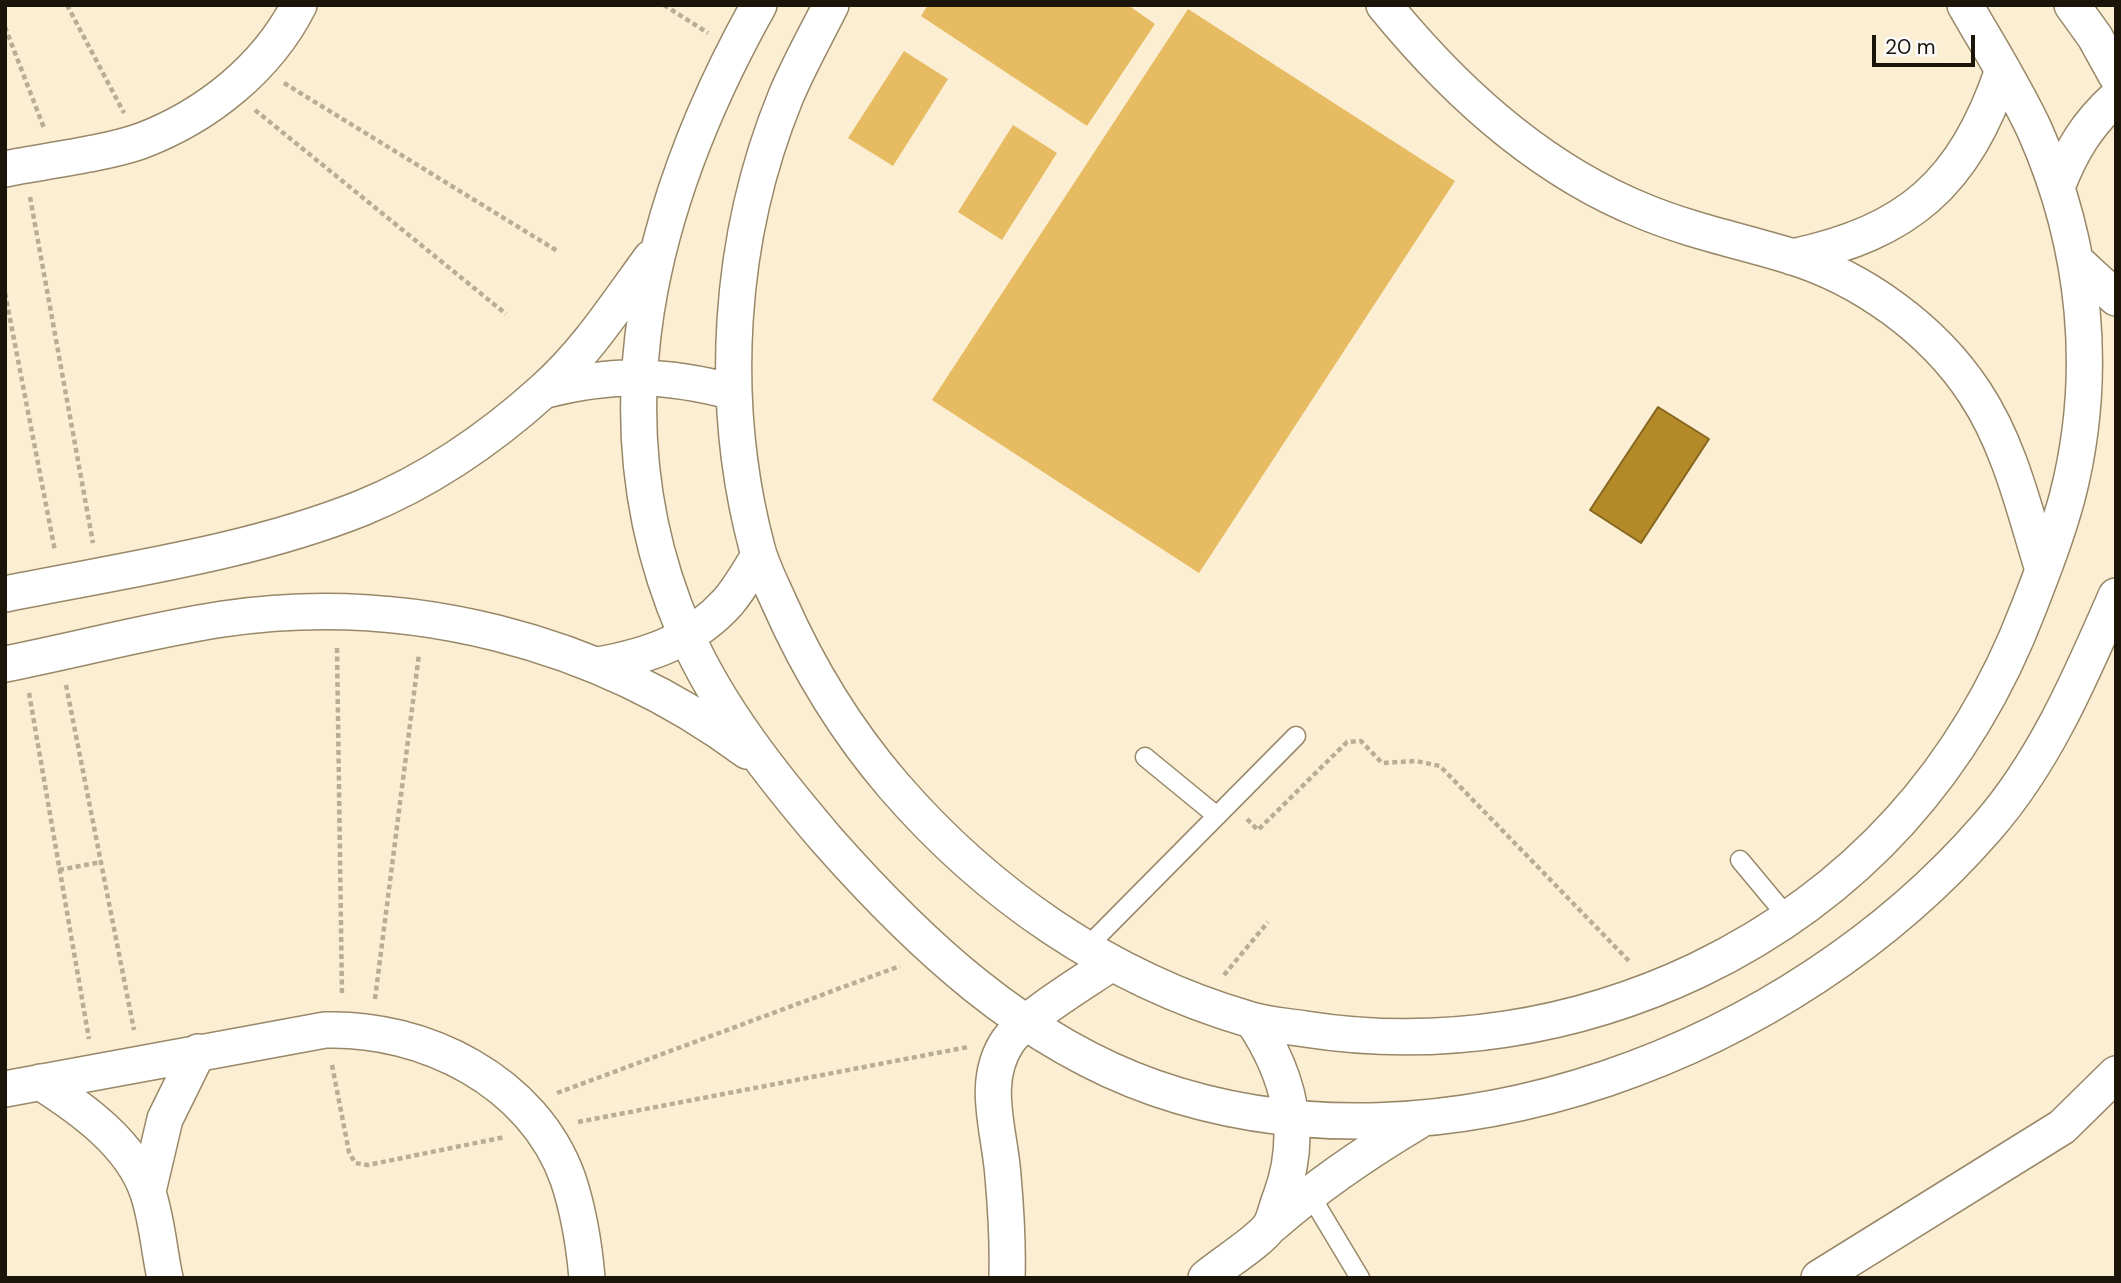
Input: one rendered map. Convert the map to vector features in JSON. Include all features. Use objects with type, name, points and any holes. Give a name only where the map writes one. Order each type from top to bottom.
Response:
[{"type":"street","points":[[28,164],[139,142],[187,120],[230,90],[257,66],[286,32],[299,5]]},
{"type":"street","points":[[760,5],[736,50],[694,143],[661,244],[643,314],[637,376],[638,444],[647,510],[663,575],[687,637],[720,696],[767,765],[848,863],[1017,1032],[1154,1087],[1222,1107],[1292,1120],[1357,1123],[1420,1120],[1489,1109],[1583,1085],[1673,1053],[1760,1013],[1842,958],[1916,897],[1989,826],[2040,752],[2086,665],[2116,596]]},
{"type":"street","points":[[831,5],[786,95],[754,191],[738,292],[733,392],[741,471],[759,556],[803,656],[862,749],[934,833],[1017,905],[1098,956],[1201,1002],[1254,1021],[1337,1034],[1420,1038],[1503,1031],[1585,1014],[1657,989],[1738,950],[1790,919],[1868,856],[1927,789],[1975,721],[2014,648],[2067,496],[2081,420],[2084,342],[2078,263],[2057,187],[2033,127],[1965,5]]},
{"type":"street","points":[[1384,5],[1448,79],[1507,130],[1572,174],[1641,211],[1715,238],[1792,257],[1845,279],[1894,309],[1937,346],[1966,382],[2002,441],[2043,570]]},
{"type":"street","points":[[2072,5],[2095,37],[2116,75]]},
{"type":"street","points":[[2091,5],[2116,19]]},
{"type":"street","points":[[1792,257],[1840,247],[1886,226],[1927,197],[1961,160],[1987,118],[2003,70]]},
{"type":"street","points":[[2057,187],[2071,150],[2095,117],[2116,98]]},
{"type":"street","points":[[5,594],[299,530],[364,507],[425,477],[483,441],[546,390],[582,351],[661,244]]},
{"type":"street","points":[[2078,263],[2116,298]]},
{"type":"street","points":[[546,390],[591,379],[637,376],[686,380],[733,392]]},
{"type":"street","points":[[598,665],[644,656],[687,637],[729,601],[759,556]]},
{"type":"street","points":[[14,663],[222,619],[337,612],[424,618],[483,629],[598,665],[658,693],[714,726],[767,765]]},
{"type":"street","points":[[1007,1278],[1003,1174],[992,1090],[996,1062],[1017,1032],[1098,956]]},
{"type":"street","points":[[1254,1021],[1274,1052],[1287,1086],[1292,1120],[1291,1156],[1269,1227]]},
{"type":"street","points":[[5,1088],[198,1052],[346,1030],[412,1040],[452,1056],[488,1078],[530,1118],[567,1176],[583,1228],[587,1278]]},
{"type":"street","points":[[148,1191],[165,1119],[198,1052]]},
{"type":"street","points":[[1819,1278],[2062,1127],[2116,1074]]},
{"type":"street","points":[[40,1082],[73,1103],[103,1128],[127,1158],[148,1191],[165,1278]]},
{"type":"street","points":[[1206,1278],[1309,1193],[1363,1154],[1420,1120]]},
{"type":"lane","points":[[1098,956],[1224,809],[1296,736]]},
{"type":"lane","points":[[1145,757],[1224,809]]},
{"type":"lane","points":[[1740,860],[1790,919]]},
{"type":"lane","points":[[1309,1193],[1360,1278]]},
{"type":"path","points":[[67,5],[139,142]]},
{"type":"path","points":[[664,5],[736,50]]},
{"type":"path","points":[[5,27],[99,575]]},
{"type":"path","points":[[257,66],[559,252]]},
{"type":"path","points":[[230,90],[506,314]]},
{"type":"path","points":[[5,293],[61,582]]},
{"type":"path","points":[[337,612],[349,1152],[355,1163],[368,1165],[530,1118],[937,952]]},
{"type":"path","points":[[346,1030],[424,618]]},
{"type":"path","points":[[60,653],[141,1063]]},
{"type":"path","points":[[14,663],[59,870],[94,1072]]},
{"type":"path","points":[[1224,809],[1258,830],[1347,742],[1361,741],[1382,763],[1416,761],[1440,766],[1657,989]]},
{"type":"path","points":[[59,870],[101,862]]},
{"type":"path","points":[[1201,1002],[1268,922]]},
{"type":"path","points":[[530,1118],[1017,1032]]},
{"type":"shaded area","points":[[928,5],[1128,5],[1155,24],[1087,126],[921,16]]},
{"type":"shaded area","points":[[1188,9],[1455,181],[1199,573],[932,400]]},
{"type":"shaded area","points":[[904,51],[948,79],[893,166],[848,138]]},
{"type":"shaded area","points":[[1013,125],[1057,153],[1002,240],[958,212]]},
{"type":"shaded area","points":[[1658,407],[1709,439],[1641,543],[1590,510]]}]
